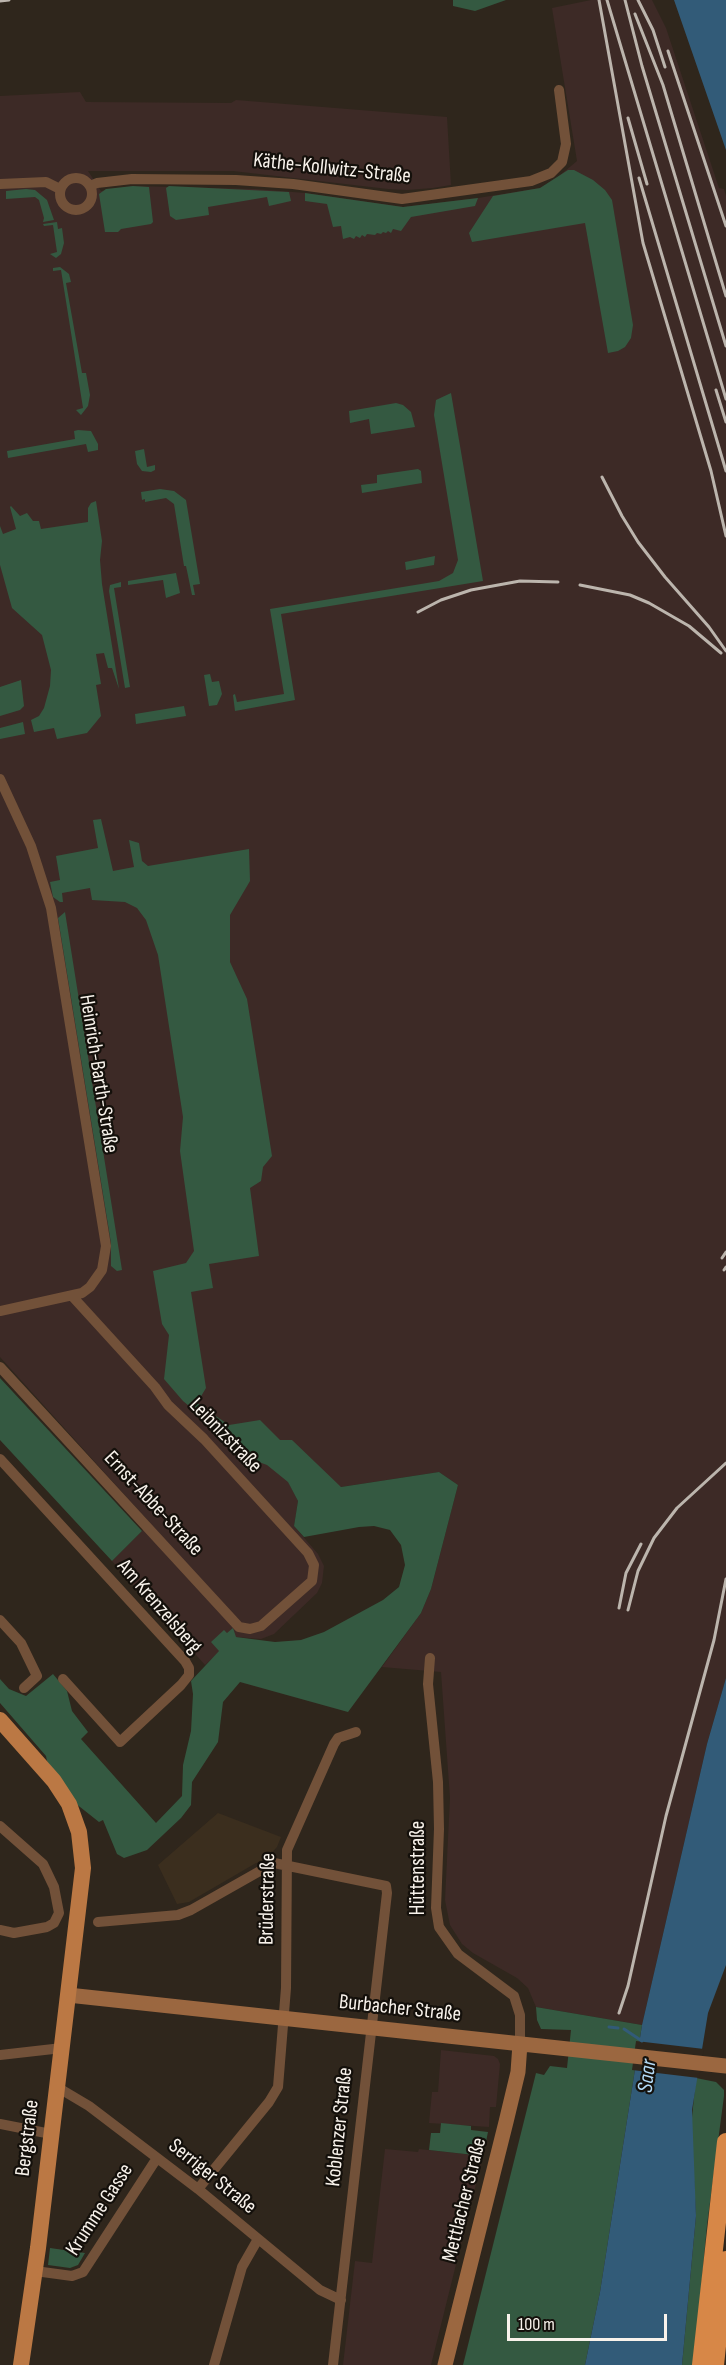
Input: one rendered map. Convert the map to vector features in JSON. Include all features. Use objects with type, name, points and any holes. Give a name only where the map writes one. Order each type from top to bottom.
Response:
[{"type":"highway","points":[[701,2365],[726,2142]]},
{"type":"highway","points":[[716,2365],[726,2260]]},
{"type":"main road","name":"Bergstraße","points":[[0,1720],[54,1781],[73,1813],[80,1837],[83,1869],[35,2271],[21,2365]]},
{"type":"main road","name":"Burbacher Straße","points":[[69,1995],[726,2066]]},
{"type":"main road","name":"Mettlacher Straße","points":[[446,2365],[518,2072],[520,2044]]},
{"type":"street","name":"Käthe-Kollwitz-Straße","points":[[60,189],[66,181],[72,178],[85,181],[90,186],[132,179],[236,180],[282,183],[402,199],[531,181],[551,173],[562,162],[566,144],[559,90]]},
{"type":"street","points":[[0,184],[46,182],[60,189],[61,201],[70,210],[75,211],[81,210],[90,203],[92,192],[90,186]]},
{"type":"street","name":"Heinrich-Barth-Straße","points":[[0,779],[3,791],[31,846],[51,908],[106,1246],[105,1260],[96,1280],[82,1293],[0,1311]]},
{"type":"street","name":"Leibnizstraße","points":[[72,1296],[168,1405],[204,1439],[312,1559],[315,1572],[312,1581],[286,1605]]},
{"type":"street","name":"Ernst-Abbe-Straße","points":[[0,1368],[239,1627],[250,1629],[261,1626],[286,1605]]},
{"type":"street","name":"Am Krenzelsberg","points":[[0,1459],[189,1668],[189,1675],[181,1685],[120,1742],[63,1679]]},
{"type":"street","points":[[0,1620],[21,1644],[37,1676],[24,1688]]},
{"type":"street","name":"Hüttenstraße","points":[[430,1658],[428,1684],[439,1803],[436,1908],[439,1927],[458,1954],[514,1996],[520,2015],[520,2044]]},
{"type":"street","name":"Brüderstraße","points":[[198,2189],[274,2095],[279,2079],[284,2018],[287,1957],[286,1864],[290,1840],[334,1744],[338,1738],[357,1732]]},
{"type":"street","points":[[0,1826],[43,1864],[58,1899],[59,1913],[57,1919],[47,1927],[22,1932],[0,1930]]},
{"type":"street","points":[[98,1922],[178,1915],[274,1863],[286,1864]]},
{"type":"street","name":"Koblenzer Straße","points":[[286,1864],[386,1886],[387,1893],[333,2365]]},
{"type":"street","points":[[0,2055],[62,2048]]},
{"type":"street","name":"Serriger Straße","points":[[57,2087],[89,2106],[198,2189],[320,2290],[341,2300]]},
{"type":"street","points":[[0,2124],[51,2134]]},
{"type":"street","name":"Krumme Gasse","points":[[35,2271],[72,2276],[83,2272],[157,2158]]},
{"type":"street","points":[[214,2365],[242,2267],[258,2239]]},
{"type":"shaded area","points":[[591,0],[652,0],[666,28],[719,188],[724,189],[726,196],[726,1678],[707,1744],[642,2025],[536,2007],[528,1988],[517,1978],[473,1953],[462,1944],[450,1925],[445,1900],[450,1798],[441,1672],[382,1667],[421,1613],[431,1589],[458,1485],[439,1472],[341,1487],[289,1483],[298,1501],[294,1526],[318,1554],[324,1566],[322,1583],[317,1593],[274,1634],[261,1639],[236,1637],[205,1665],[112,1561],[150,1523],[0,1357],[0,96],[80,92],[86,102],[231,103],[236,100],[447,117],[451,185],[407,190],[233,171],[88,171],[101,191],[133,186],[256,189],[305,193],[403,207],[540,188],[553,181],[577,161],[552,8]]},
{"type":"shaded area","points":[[218,1813],[281,1837],[277,1847],[264,1861],[256,1863],[189,1902],[177,1904],[158,1865]]},
{"type":"shaded area","points":[[441,2050],[494,2056],[498,2059],[500,2064],[496,2107],[490,2107],[489,2127],[429,2123],[432,2092],[438,2092]]},
{"type":"shaded area","points":[[385,2149],[418,2152],[419,2149],[483,2156],[431,2365],[343,2365],[355,2261],[372,2263]]},
{"type":"green space","points":[[453,0],[506,0],[475,11],[453,6]]},
{"type":"green space","points":[[568,170],[574,170],[593,180],[605,190],[612,200],[633,325],[631,338],[625,347],[618,351],[608,353],[585,223],[472,242],[469,233],[493,196],[540,188]]},
{"type":"green space","points":[[169,186],[289,192],[291,201],[269,206],[267,197],[208,207],[209,215],[176,220],[170,216],[166,188]]},
{"type":"green space","points":[[149,187],[153,222],[121,229],[118,232],[105,232],[99,194],[106,189]]},
{"type":"green space","points":[[35,190],[47,200],[54,220],[43,222],[39,200],[35,197],[6,199],[6,191]]},
{"type":"green space","points":[[305,193],[403,207],[478,198],[475,206],[411,217],[401,231],[393,229],[391,233],[388,231],[375,235],[367,234],[365,237],[362,235],[360,238],[356,236],[354,239],[350,237],[343,239],[341,226],[333,227],[327,204],[305,201]]},
{"type":"green space","points":[[57,222],[58,229],[62,228],[64,243],[61,254],[56,258],[50,254],[57,252],[53,225],[44,226],[43,224]]},
{"type":"green space","points":[[60,267],[69,274],[71,282],[66,283],[82,373],[86,373],[90,395],[88,406],[81,415],[76,410],[83,408],[61,270],[53,271],[53,268]]},
{"type":"green space","points":[[451,393],[483,581],[281,614],[295,700],[235,711],[233,695],[235,694],[237,702],[284,694],[270,609],[439,581],[453,573],[458,560],[434,415],[436,400]]},
{"type":"green space","points":[[396,403],[403,405],[411,412],[415,427],[371,434],[369,419],[350,423],[349,411]]},
{"type":"green space","points":[[74,431],[91,431],[98,444],[98,450],[88,452],[86,444],[8,458],[7,451],[75,439]]},
{"type":"green space","points":[[144,449],[147,467],[155,465],[155,470],[151,472],[142,471],[137,464],[135,451]]},
{"type":"green space","points":[[418,469],[421,471],[422,483],[362,493],[361,485],[377,483],[377,475]]},
{"type":"green space","points":[[160,489],[174,491],[186,500],[200,584],[193,585],[195,595],[192,595],[186,566],[184,566],[174,504],[166,498],[145,502],[145,499],[142,500],[141,492]]},
{"type":"green space","points":[[96,501],[102,541],[100,560],[102,584],[119,689],[112,668],[108,668],[104,653],[96,654],[101,684],[96,685],[101,716],[87,733],[57,739],[54,728],[34,732],[31,720],[39,716],[44,708],[50,686],[51,670],[42,635],[12,608],[0,565],[0,526],[3,534],[16,529],[11,506],[20,516],[27,513],[33,521],[39,521],[41,529],[88,522],[88,508]]},
{"type":"green space","points":[[435,556],[434,565],[406,570],[405,562]]},
{"type":"green space","points":[[176,573],[180,593],[166,598],[163,580],[128,585],[128,581]]},
{"type":"green space","points":[[121,582],[121,587],[114,588],[130,687],[125,688],[109,591],[110,585]]},
{"type":"green space","points":[[210,674],[212,682],[219,681],[222,694],[217,705],[209,706],[204,675]]},
{"type":"green space","points":[[21,680],[24,706],[20,710],[0,716],[0,687]]},
{"type":"green space","points":[[184,706],[186,716],[136,724],[135,714]]},
{"type":"green space","points":[[23,722],[25,734],[0,739],[0,728]]},
{"type":"green space","points":[[101,819],[113,871],[134,867],[129,840],[139,843],[142,861],[148,866],[249,849],[250,881],[230,915],[230,962],[247,999],[272,1156],[263,1167],[261,1181],[250,1188],[259,1256],[209,1264],[213,1288],[191,1292],[206,1388],[197,1403],[229,1425],[260,1420],[280,1440],[292,1440],[341,1487],[439,1472],[458,1485],[431,1589],[421,1613],[348,1712],[240,1682],[223,1702],[218,1742],[192,1782],[191,1805],[181,1818],[147,1850],[124,1858],[117,1854],[103,1820],[99,1822],[75,1803],[46,1756],[0,1703],[0,1679],[9,1689],[26,1696],[53,1674],[67,1691],[72,1711],[88,1732],[81,1739],[156,1823],[182,1796],[183,1765],[191,1731],[193,1694],[191,1681],[219,1651],[211,1642],[224,1630],[227,1633],[233,1628],[236,1637],[275,1642],[301,1640],[324,1632],[383,1600],[399,1587],[405,1565],[401,1545],[390,1530],[374,1526],[359,1527],[304,1537],[294,1526],[298,1501],[288,1482],[267,1465],[256,1461],[183,1401],[164,1379],[169,1335],[162,1324],[153,1271],[186,1263],[194,1251],[180,1151],[183,1117],[158,955],[146,920],[137,908],[125,902],[92,900],[90,888],[62,893],[63,902],[60,902],[53,897],[50,882],[60,880],[56,856],[98,848],[93,820]]},
{"type":"green space","points":[[65,912],[122,1270],[117,1271],[111,1266],[111,1243],[58,918]]},
{"type":"green space","points":[[0,1378],[142,1531],[112,1561],[0,1440]]},
{"type":"green space","points":[[536,2007],[642,2025],[600,2292],[585,2365],[463,2365],[536,2073],[544,2075],[550,2066],[567,2068],[571,2030],[541,2029],[537,2020]]},
{"type":"green space","points":[[696,2078],[716,2082],[724,2090],[724,2096],[707,2225],[694,2365],[682,2365],[696,2216],[691,2127]]},
{"type":"green space","points":[[441,2123],[471,2126],[471,2130],[488,2132],[483,2156],[429,2150],[431,2133],[440,2133]]},
{"type":"green space","points":[[50,2248],[85,2253],[78,2265],[70,2268],[48,2265]]},
{"type":"water","points":[[674,0],[726,0],[726,150]]},
{"type":"water","name":"Saar","points":[[726,1678],[726,1965],[708,2013],[692,2110],[696,2216],[682,2365],[585,2365],[600,2292],[642,2025],[707,1744]]},
{"type":"pier","points":[[636,2041],[704,2049],[699,2078],[632,2070]]},
{"type":"waterway","points":[[609,2027],[618,2028]]},
{"type":"waterway","points":[[624,2029],[642,2041]]},
{"type":"railway","points":[[0,1],[9,0]]},
{"type":"railway","points":[[599,0],[643,243],[711,471],[726,536]]},
{"type":"railway","points":[[607,0],[726,399]]},
{"type":"railway","points":[[625,0],[642,66],[726,346]]},
{"type":"railway","points":[[638,0],[653,30],[665,67]]},
{"type":"railway","points":[[635,14],[663,85],[726,296]]},
{"type":"railway","points":[[668,51],[726,226]]},
{"type":"railway","points":[[628,118],[647,184]]},
{"type":"railway","points":[[639,178],[726,471]]},
{"type":"railway","points":[[716,390],[726,422]]},
{"type":"railway","points":[[602,477],[638,542],[709,627],[726,651]]},
{"type":"railway","points":[[418,612],[441,600],[471,590],[520,581],[558,582]]},
{"type":"railway","points":[[580,585],[630,595],[649,603],[689,626],[721,653]]},
{"type":"railway","points":[[722,1258],[726,1252]]},
{"type":"railway","points":[[628,1610],[638,1571],[654,1538],[677,1508],[726,1463]]},
{"type":"railway","points":[[619,1608],[626,1573],[641,1544]]},
{"type":"railway","points":[[619,2013],[628,1986],[666,1816],[714,1640],[726,1579]]}]
